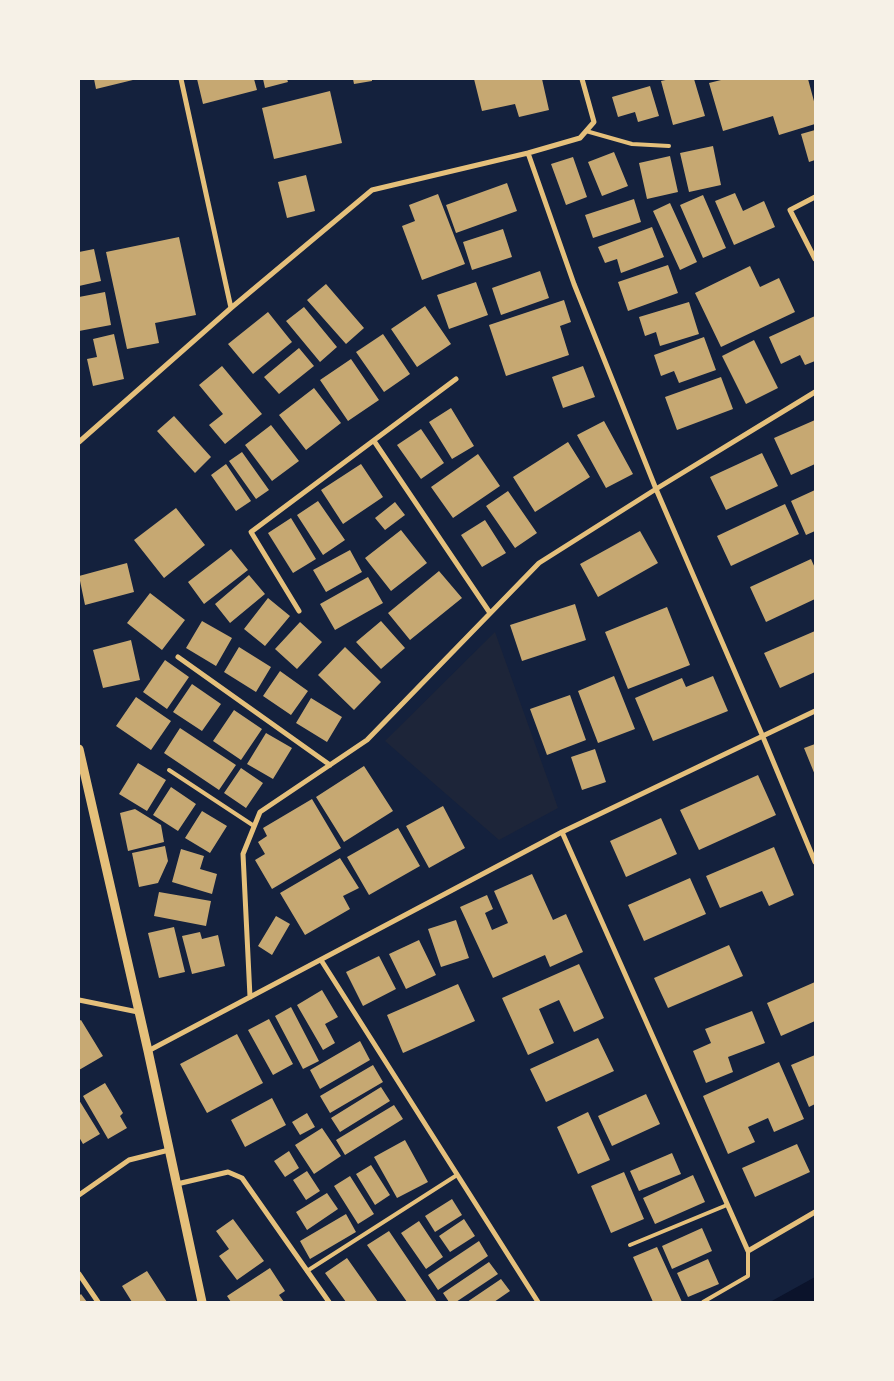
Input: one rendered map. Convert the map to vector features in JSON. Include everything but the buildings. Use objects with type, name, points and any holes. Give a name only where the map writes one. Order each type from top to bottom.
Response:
[{"type":"street","points":[[181,79],[231,308]]},
{"type":"street","points":[[79,442],[231,308],[372,190],[528,153],[580,138],[594,122],[582,79]]},
{"type":"street","points":[[528,153],[574,284],[656,489],[763,736],[815,862]]},
{"type":"street","points":[[815,197],[790,210],[815,259]]},
{"type":"street","points":[[299,611],[251,532],[456,379]]},
{"type":"street","points":[[250,997],[243,854],[260,812],[367,740],[539,564],[656,489],[815,392]]},
{"type":"street","points":[[374,441],[490,613]]},
{"type":"street","points":[[178,657],[330,765]]},
{"type":"street","points":[[148,1050],[562,832],[815,711]]},
{"type":"street","points":[[79,749],[148,1050],[202,1302]]},
{"type":"street","points":[[562,832],[748,1250],[815,1212]]},
{"type":"street","points":[[321,960],[538,1302]]},
{"type":"street","points":[[79,1000],[138,1012]]},
{"type":"street","points":[[79,1195],[129,1160],[169,1150]]},
{"type":"street","points":[[176,1184],[228,1172],[242,1178],[329,1302]]},
{"type":"street","points":[[79,1274],[98,1302]]},
{"type":"lane","points":[[586,131],[632,144],[669,146]]},
{"type":"lane","points":[[169,770],[254,826]]},
{"type":"lane","points":[[307,1271],[457,1175]]},
{"type":"lane","points":[[630,1245],[727,1205]]},
{"type":"lane","points":[[703,1302],[748,1276],[748,1250]]},
{"type":"shaded area","points":[[495,632],[558,808],[499,840],[385,741]]},
{"type":"shaded area","points":[[815,1277],[815,1302],[770,1302]]}]
